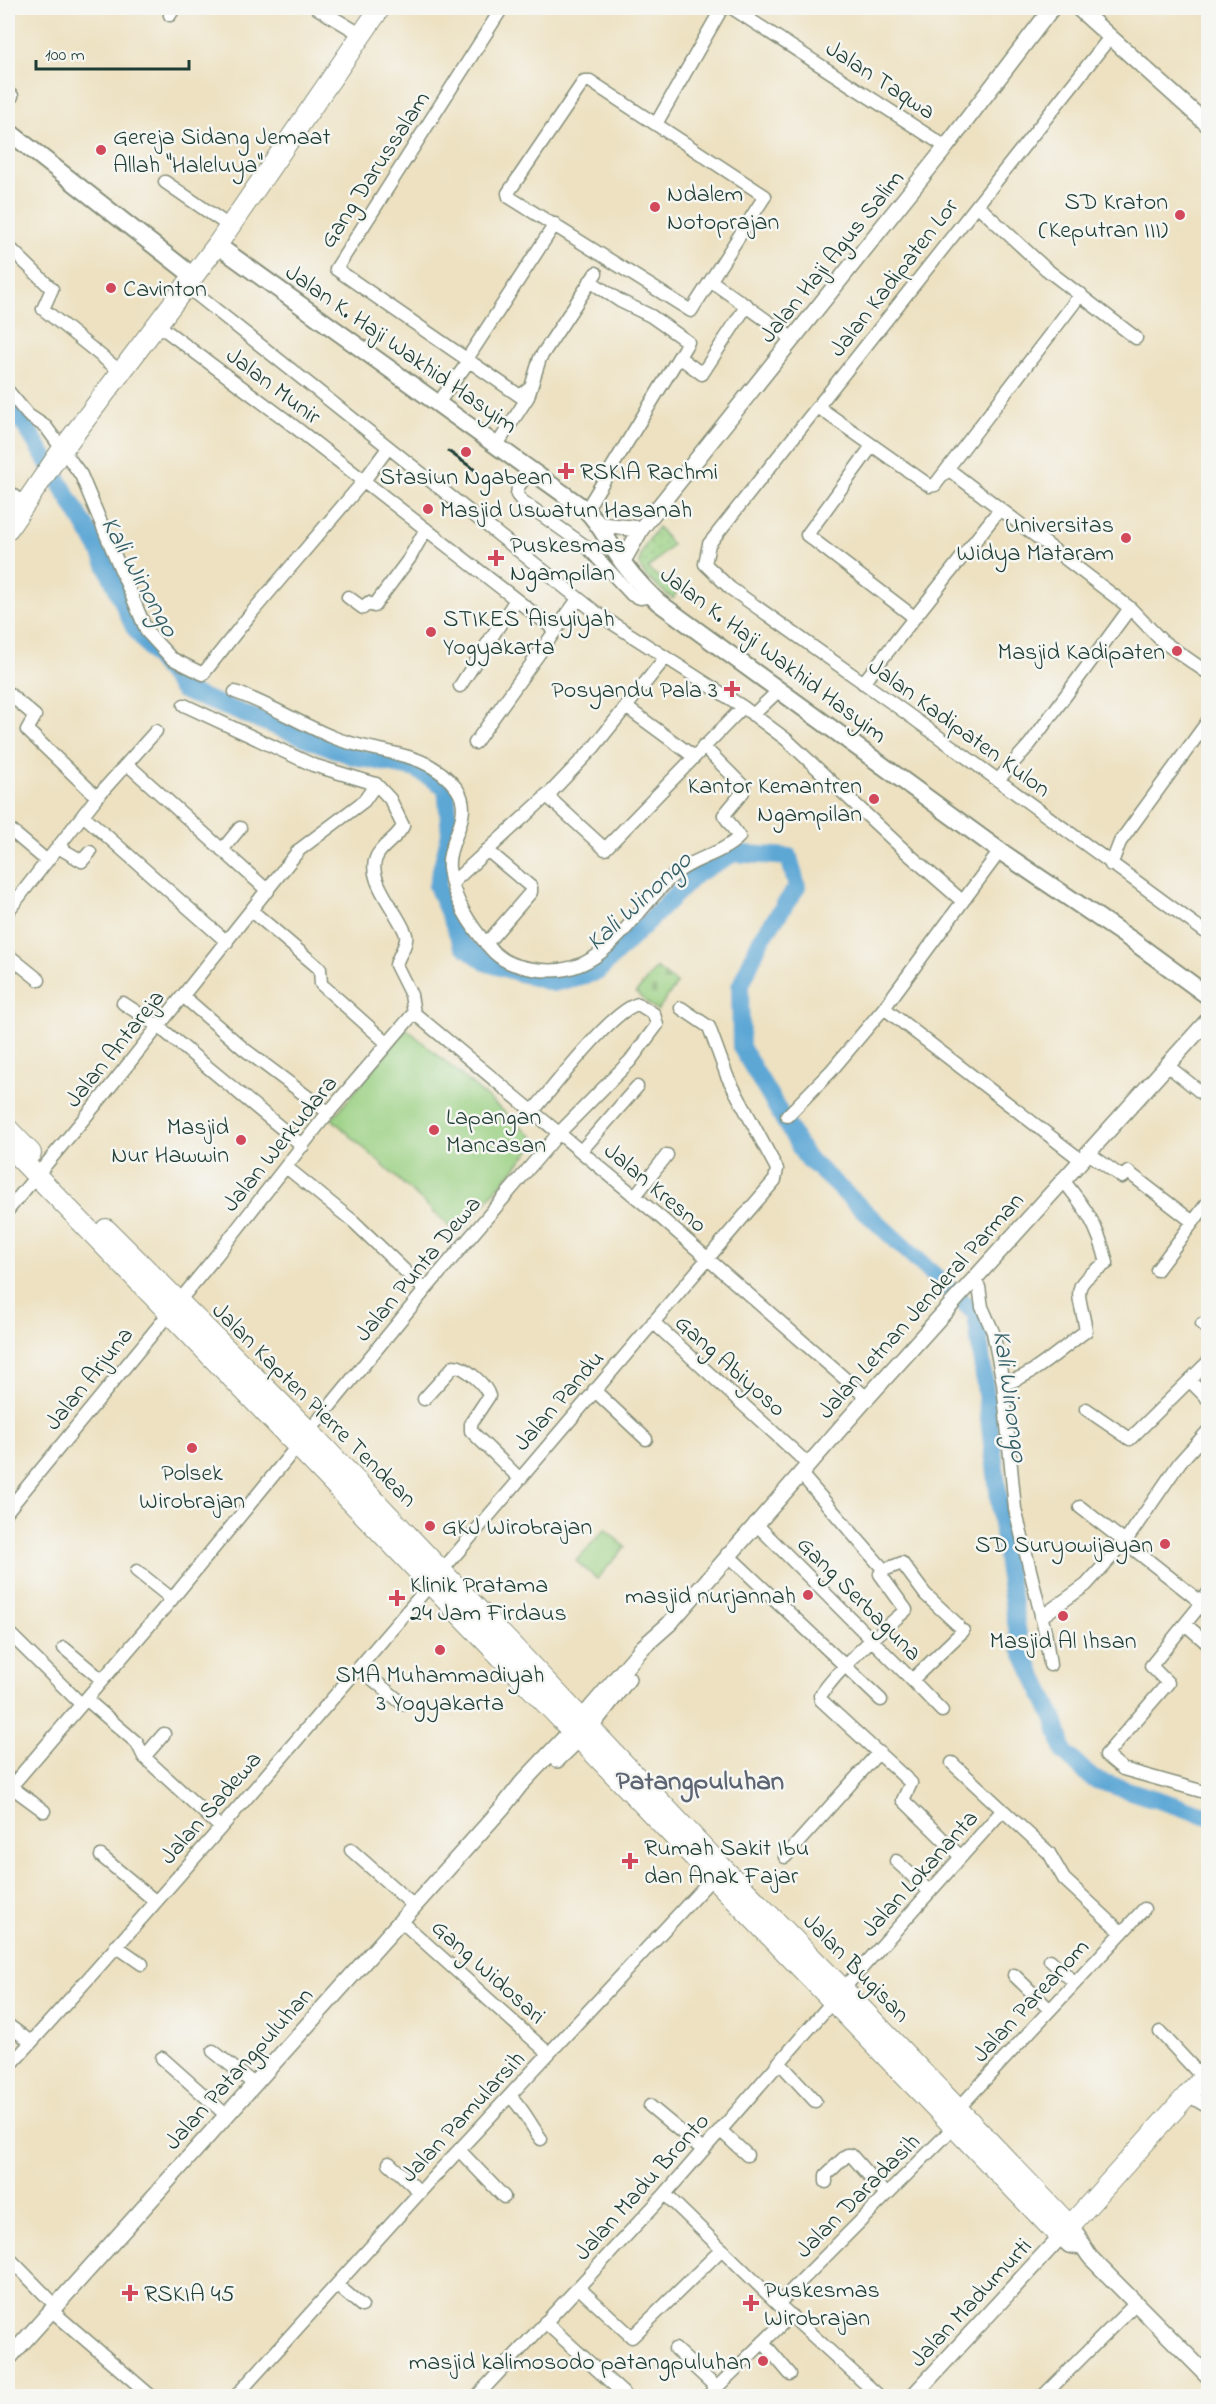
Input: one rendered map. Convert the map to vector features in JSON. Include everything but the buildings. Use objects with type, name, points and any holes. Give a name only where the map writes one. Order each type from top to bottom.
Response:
[{"type":"main road","points":[[8,529],[61,452],[217,245],[380,8]]},
{"type":"main road","points":[[8,131],[189,281]]},
{"type":"main road","name":"Jalan K. Haji Wakhid Hasyim","points":[[217,245],[586,510],[601,525],[619,555],[652,596],[1000,851],[1133,941],[1209,996]]},
{"type":"main road","name":"Jalan Kapten Pierre Tendean","points":[[8,1129],[40,1171],[304,1439],[580,1729]]},
{"type":"main road","name":"Jalan Kapten Pierre Tendean","points":[[8,1146],[40,1171]]},
{"type":"main road","name":"Jalan Bugisan","points":[[580,1729],[1065,2232]]},
{"type":"main road","points":[[1065,2232],[1207,2076]]},
{"type":"street","points":[[317,8],[362,35]]},
{"type":"street","name":"Gang Darussalam","points":[[502,8],[336,267],[337,271],[520,396],[529,393]]},
{"type":"street","points":[[657,123],[722,8]]},
{"type":"street","name":"Jalan Taqwa","points":[[732,8],[946,147]]},
{"type":"street","name":"Jalan Haji Agus Salim","points":[[619,555],[946,147],[1052,8]]},
{"type":"street","points":[[1078,8],[1209,125]]},
{"type":"street","name":"Jalan Kadipaten Lor","points":[[710,544],[905,300],[976,205],[1111,36]]},
{"type":"street","points":[[584,81],[590,81],[657,123],[765,196],[694,309],[688,311],[555,224],[512,200],[508,194],[584,81]]},
{"type":"street","points":[[165,182],[229,226]]},
{"type":"street","points":[[976,205],[1046,269],[1136,338]]},
{"type":"street","points":[[438,403],[555,224]]},
{"type":"street","points":[[8,246],[51,289],[43,309],[121,372]]},
{"type":"street","points":[[497,445],[529,393],[540,358],[593,277],[620,301],[651,316],[688,342],[586,510]]},
{"type":"street","points":[[711,280],[793,339]]},
{"type":"street","points":[[189,281],[388,448],[521,551],[578,599],[748,711],[804,756],[961,900]]},
{"type":"street","points":[[818,407],[930,486],[938,484],[1081,294]]},
{"type":"street","points":[[679,357],[702,374],[747,305]]},
{"type":"street","name":"Jalan Munir","points":[[157,324],[282,417],[555,630]]},
{"type":"street","points":[[9,391],[28,415],[46,427],[61,452],[81,475],[147,632],[171,658],[203,674],[253,611],[363,482],[388,448]]},
{"type":"street","points":[[872,446],[807,535],[914,617]]},
{"type":"street","points":[[531,469],[518,487],[519,498],[588,548],[632,595],[640,598],[652,596]]},
{"type":"street","points":[[948,469],[1130,608],[1162,641],[1209,673]]},
{"type":"street","points":[[8,491],[25,504]]},
{"type":"street","points":[[863,683],[1000,509]]},
{"type":"street","points":[[601,525],[641,529]]},
{"type":"street","points":[[348,597],[363,608],[368,603],[374,606],[409,559],[426,529]]},
{"type":"street","name":"Jalan Kadipaten Kulon","points":[[710,544],[705,564],[718,579],[1209,934]]},
{"type":"street","points":[[588,548],[619,555]]},
{"type":"street","points":[[475,743],[578,599]]},
{"type":"street","points":[[460,686],[515,601]]},
{"type":"street","points":[[998,780],[1030,744],[1130,608]]},
{"type":"street","points":[[452,883],[602,739],[665,658]]},
{"type":"street","points":[[546,795],[605,849],[703,746],[779,690]]},
{"type":"street","points":[[235,692],[281,710],[332,738],[428,764],[448,779],[461,796],[464,806],[449,861],[452,883],[460,905],[486,944],[508,963],[523,968],[559,972],[576,966],[605,950],[680,871],[734,842],[739,837],[738,832],[728,824],[724,812],[743,792],[744,787],[703,746]]},
{"type":"street","points":[[8,693],[35,716],[27,730],[97,798]]},
{"type":"street","points":[[184,705],[303,761],[376,784],[390,799],[403,823],[401,829],[379,853],[374,863],[384,896],[406,933],[406,941],[396,965],[411,995],[414,1013]]},
{"type":"street","points":[[626,707],[693,756]]},
{"type":"street","points":[[1111,865],[1120,842],[1209,721]]},
{"type":"street","points":[[8,910],[97,798],[156,731]]},
{"type":"street","points":[[127,764],[268,891]]},
{"type":"street","name":"Jalan Antareja","points":[[8,1210],[227,942],[299,850],[364,801],[376,784]]},
{"type":"street","points":[[83,815],[227,942]]},
{"type":"street","points":[[8,828],[46,861]]},
{"type":"street","points":[[222,850],[240,828]]},
{"type":"street","points":[[1099,855],[1120,842]]},
{"type":"street","points":[[58,847],[82,861],[90,852]]},
{"type":"street","points":[[486,944],[531,892],[531,886],[487,850]]},
{"type":"street","points":[[787,1116],[831,1071],[885,1008],[961,900],[1000,851]]},
{"type":"street","points":[[252,911],[320,969],[321,984],[387,1043]]},
{"type":"street","points":[[8,955],[39,980]]},
{"type":"street","points":[[183,996],[244,1049],[329,1113]]},
{"type":"street","points":[[123,1003],[158,1026],[303,1146]]},
{"type":"street","name":"Jalan Punta Dewa","points":[[9,1788],[172,1599],[425,1290],[559,1133],[636,1053],[657,1025],[654,1014],[638,1004],[629,1007],[598,1036],[533,1111]]},
{"type":"street","name":"Jalan Pandu","points":[[436,1577],[778,1174],[727,1076],[709,1027],[681,1008]]},
{"type":"street","points":[[885,1008],[1084,1156],[1122,1177],[1128,1172],[1193,1222]]},
{"type":"street","name":"Jalan Werkudara","points":[[172,1306],[329,1113],[414,1013]]},
{"type":"street","name":"Jalan Kresno","points":[[414,1013],[635,1196],[867,1398]]},
{"type":"street","name":"Jalan Letnan Jenderal Parman","points":[[503,1808],[522,1795],[580,1729],[643,1647],[669,1624],[727,1554],[1062,1179],[1207,1024]]},
{"type":"street","points":[[1168,1066],[1209,1098]]},
{"type":"street","points":[[581,1152],[637,1087]]},
{"type":"street","points":[[635,1196],[666,1155]]},
{"type":"street","points":[[286,1167],[361,1229],[425,1290]]},
{"type":"street","points":[[1003,1383],[1029,1375],[1038,1365],[1086,1332],[1077,1291],[1082,1280],[1107,1263],[1098,1230],[1086,1208],[1062,1179]]},
{"type":"street","points":[[1157,1270],[1209,1202]]},
{"type":"street","points":[[972,1282],[979,1287],[982,1307],[993,1332],[1003,1383],[1015,1509],[1050,1665]]},
{"type":"street","name":"Jalan Arjuna","points":[[8,1510],[172,1306]]},
{"type":"street","name":"Gang Abiyoso","points":[[653,1322],[804,1468],[884,1570],[880,1574],[906,1610],[872,1640]]},
{"type":"street","points":[[1086,1409],[1130,1439],[1209,1362]]},
{"type":"street","points":[[424,1399],[454,1366],[461,1367],[486,1388],[489,1396],[471,1423],[471,1431],[519,1478]]},
{"type":"street","points":[[1190,1381],[1209,1399]]},
{"type":"street","points":[[594,1390],[646,1439]]},
{"type":"street","points":[[1041,1617],[1086,1585],[1125,1542],[1180,1462],[1209,1431]]},
{"type":"street","points":[[1080,1507],[1125,1542],[1205,1598],[1151,1666],[1168,1683],[1106,1755],[1123,1769],[1209,1793]]},
{"type":"street","name":"Gang Serbaguna","points":[[755,1523],[912,1680],[960,1628],[925,1594],[902,1563],[884,1570]]},
{"type":"street","points":[[727,1554],[881,1700]]},
{"type":"street","points":[[137,1571],[172,1599]]},
{"type":"street","name":"Jalan Sadewa","points":[[8,2068],[436,1577]]},
{"type":"street","points":[[1185,1624],[1209,1644]]},
{"type":"street","points":[[8,1632],[84,1701],[136,1743],[144,1757],[220,1827]]},
{"type":"street","points":[[872,1640],[845,1666],[820,1696],[857,1735],[879,1752],[899,1776],[911,1783],[903,1800],[961,1857]]},
{"type":"street","points":[[64,1648],[102,1680]]},
{"type":"street","points":[[359,1668],[403,1704]]},
{"type":"street","points":[[912,1680],[942,1711]]},
{"type":"street","points":[[144,1757],[164,1734]]},
{"type":"street","points":[[785,1857],[879,1752]]},
{"type":"street","points":[[952,1763],[1049,1853],[1064,1879],[1122,1933]]},
{"type":"street","points":[[9,1788],[44,1811]]},
{"type":"street","name":"Jalan Patangpuluhan","points":[[8,2359],[503,1808]]},
{"type":"street","name":"Jalan Lokananta","points":[[838,1995],[1002,1811]]},
{"type":"street","points":[[351,1850],[414,1906]]},
{"type":"street","points":[[102,1856],[155,1901]]},
{"type":"street","points":[[896,1861],[930,1892]]},
{"type":"street","name":"Jalan Pamularsih","points":[[236,2397],[420,2192],[717,1872]]},
{"type":"street","name":"Jalan Pareanom","points":[[959,2121],[1050,2010],[1144,1909]]},
{"type":"street","name":"Gang Widosari","points":[[401,1921],[548,2053]]},
{"type":"street","points":[[116,1946],[142,1964]]},
{"type":"street","points":[[1050,1960],[1075,1983]]},
{"type":"street","points":[[1014,1975],[1050,2010]]},
{"type":"street","name":"Jalan Madu Bronto","points":[[481,2395],[545,2322],[666,2194],[838,1995]]},
{"type":"street","points":[[8,2025],[31,2042]]},
{"type":"street","points":[[1160,2032],[1207,2076]]},
{"type":"street","points":[[213,2050],[254,2084]]},
{"type":"street","points":[[162,2058],[226,2115]]},
{"type":"street","points":[[779,2062],[815,2101]]},
{"type":"street","points":[[1188,2095],[1209,2107]]},
{"type":"street","points":[[510,2096],[522,2108],[524,2117],[541,2139]]},
{"type":"street","points":[[650,2106],[703,2150]]},
{"type":"street","name":"Jalan Daradasih","points":[[713,2392],[763,2342],[784,2309],[886,2194],[959,2121]]},
{"type":"street","name":"Jalan Daradasih","points":[[784,2309],[959,2121]]},
{"type":"street","points":[[720,2130],[747,2155]]},
{"type":"street","points":[[459,2150],[504,2197]]},
{"type":"street","points":[[826,2182],[826,2175],[847,2155],[851,2155],[886,2194]]},
{"type":"street","points":[[388,2163],[420,2192]]},
{"type":"street","points":[[666,2194],[784,2309],[879,2397]]},
{"type":"street","points":[[1065,2232],[1078,2234],[1081,2247],[1135,2304],[1205,2367]]},
{"type":"street","name":"Jalan Madumurti","points":[[913,2397],[1065,2232]]},
{"type":"street","points":[[578,2287],[632,2337],[722,2249]]},
{"type":"street","points":[[8,2257],[53,2308],[151,2397]]},
{"type":"street","points":[[337,2285],[362,2307]]},
{"type":"street","points":[[1043,2397],[1135,2304]]},
{"type":"street","points":[[545,2322],[626,2397]]},
{"type":"street","points":[[763,2342],[790,2374]]},
{"type":"street","points":[[675,2349],[713,2392]]},
{"type":"green space","points":[[658,527],[672,545],[648,569],[677,591],[673,599],[651,581],[640,567],[642,551]]},
{"type":"green space","points":[[656,968],[677,984],[657,1011],[636,993]]},
{"type":"green space","name":"Lapangan Mancasan","points":[[407,1029],[538,1141],[458,1234],[332,1119]]},
{"type":"green space","points":[[605,1529],[625,1547],[597,1579],[576,1561]]},
{"type":"waterway","name":"Kali Winongo","points":[[8,401],[33,438],[99,549],[134,627],[182,690],[353,756],[416,769],[446,787],[450,834],[437,886],[462,944],[487,963],[553,983],[597,972],[696,874],[734,853],[789,857],[797,887],[760,941],[740,987],[741,1047],[805,1156],[976,1314],[1008,1572],[1020,1646],[1055,1720],[1064,1752],[1093,1779],[1208,1816]]},
{"type":"railway","points":[[448,451],[475,470]]},
{"type":"place","name":"Gereja Sidang Jemaat Allah \"Haleluya\"","points":[[101,150]]},
{"type":"place","name":"Ndalem Notoprajan","points":[[655,207]]},
{"type":"place","name":"SD Kraton (Keputran III)","points":[[1180,215]]},
{"type":"place","name":"Cavinton","points":[[111,288]]},
{"type":"place","name":"Stasiun Ngabean","points":[[466,452]]},
{"type":"place","name":"RSKIA Rachmi","points":[[566,471]]},
{"type":"place","name":"Masjid Uswatun Hasanah","points":[[428,509]]},
{"type":"place","name":"Universitas Widya Mataram","points":[[1126,538]]},
{"type":"place","name":"Puskesmas Ngampilan","points":[[496,558]]},
{"type":"place","name":"STIKES 'Aisyiyah Yogyakarta","points":[[431,632]]},
{"type":"place","name":"Masjid Kadipaten","points":[[1177,651]]},
{"type":"place","name":"Posyandu Pala 3","points":[[732,689]]},
{"type":"place","name":"Kantor Kemantren Ngampilan","points":[[874,799]]},
{"type":"place","name":"Lapangan Mancasan","points":[[434,1130]]},
{"type":"place","name":"Masjid Nur Hawwin","points":[[241,1140]]},
{"type":"place","name":"Polsek Wirobrajan","points":[[192,1448]]},
{"type":"place","name":"GKJ Wirobrajan","points":[[430,1526]]},
{"type":"place","name":"SD Suryowijayan","points":[[1165,1544]]},
{"type":"place","name":"masjid nurjannah","points":[[808,1595]]},
{"type":"place","name":"Klinik Pratama 24 Jam Firdaus","points":[[397,1598]]},
{"type":"place","name":"Masjid Al Ihsan","points":[[1063,1616]]},
{"type":"place","name":"SMA Muhammadiyah 3 Yogyakarta","points":[[440,1650]]},
{"type":"place","name":"Rumah Sakit Ibu dan Anak Fajar","points":[[630,1861]]},
{"type":"place","name":"RSKIA 45","points":[[130,2293]]},
{"type":"place","name":"Puskesmas Wirobrajan","points":[[751,2303]]},
{"type":"place","name":"masjid kalimosodo patangpuluhan","points":[[763,2361]]},
{"type":"district","name":"Patangpuluhan","points":[[700,1780]]}]
